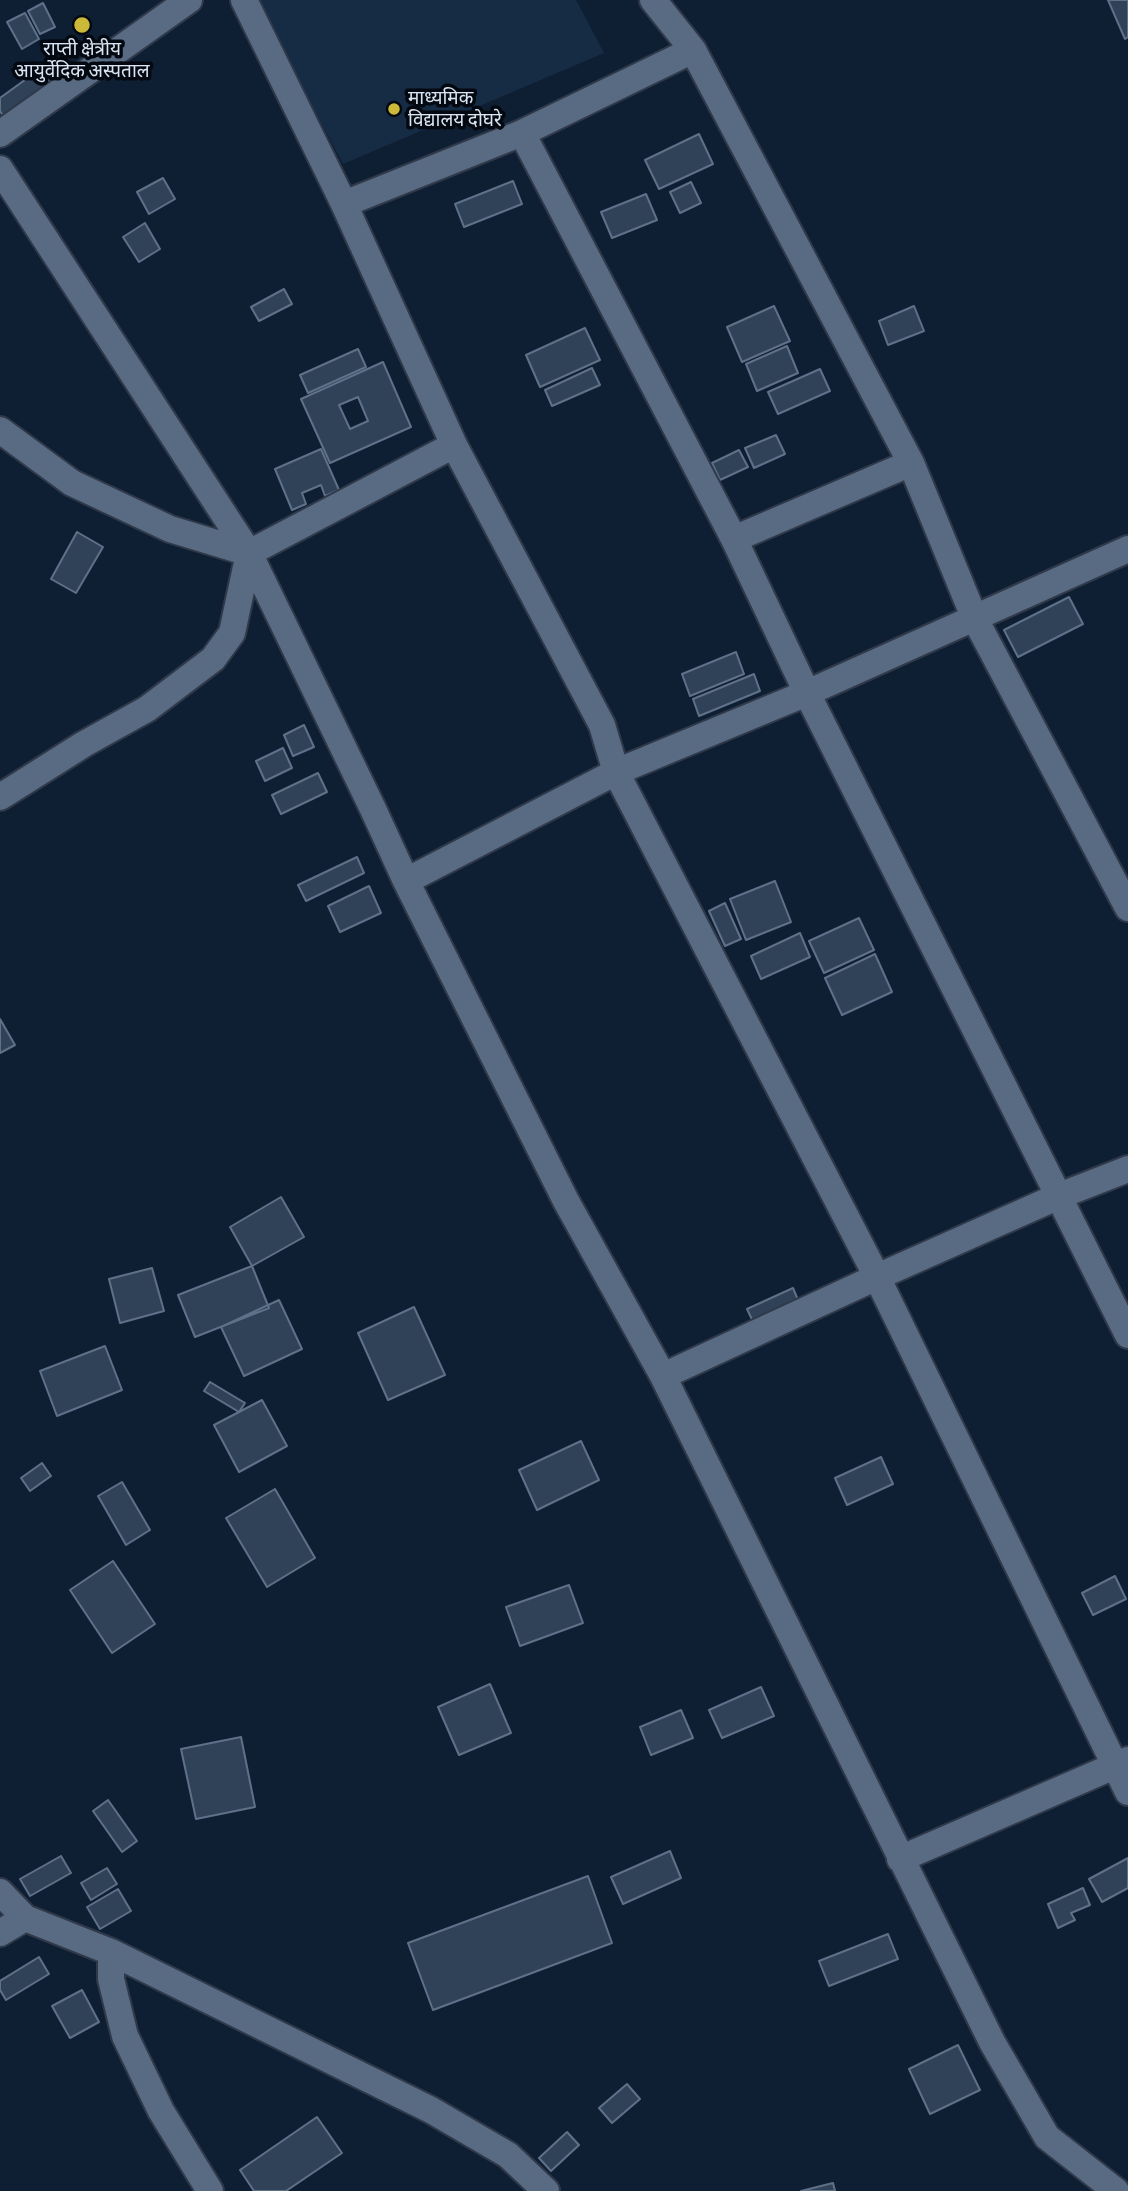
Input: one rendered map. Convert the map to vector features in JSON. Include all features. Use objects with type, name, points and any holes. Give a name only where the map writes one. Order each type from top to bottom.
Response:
[{"type":"street","points":[[0,134],[189,0]]},
{"type":"street","points":[[244,0],[344,204],[454,445],[602,725],[616,772],[877,1277],[1121,1762],[1128,1792]]},
{"type":"street","points":[[653,0],[693,50],[911,463],[974,617],[1128,908]]},
{"type":"street","points":[[344,204],[522,133],[693,50]]},
{"type":"street","points":[[522,133],[734,539],[807,693],[1128,1335]]},
{"type":"street","points":[[0,169],[249,553],[406,881],[566,1201],[663,1376],[992,2042],[1047,2137],[1116,2191]]},
{"type":"street","points":[[0,430],[72,483],[170,529],[249,553],[454,445]]},
{"type":"street","points":[[734,539],[911,463]]},
{"type":"street","points":[[406,881],[616,772],[807,693],[1128,550]]},
{"type":"street","points":[[0,797],[84,744],[148,709],[213,659],[232,634],[249,553]]},
{"type":"street","points":[[663,1376],[877,1277],[1059,1196],[1128,1169]]},
{"type":"street","points":[[900,1859],[1121,1762]]},
{"type":"street","points":[[0,1892],[25,1918],[111,1952],[431,2110],[508,2155],[546,2191]]},
{"type":"street","points":[[0,1933],[25,1918]]},
{"type":"street","points":[[111,1952],[111,1979],[125,2036],[161,2111],[211,2191]]},
{"type":"shaded area","name":"माध्यमिक विद्यालय दोघरे","points":[[256,0],[576,0],[604,53],[343,164]]},
{"type":"building","points":[[1108,0],[1128,0],[1128,37],[1125,39]]},
{"type":"building","points":[[43,3],[55,27],[40,34],[28,11]]},
{"type":"building","points":[[25,13],[39,39],[22,49],[7,22]]},
{"type":"building","points":[[40,69],[52,85],[5,119],[0,111],[0,98]]},
{"type":"building","points":[[699,134],[713,164],[659,189],[645,160]]},
{"type":"building","points":[[163,178],[175,199],[149,214],[137,192]]},
{"type":"building","points":[[513,181],[522,204],[464,227],[455,204]]},
{"type":"building","points":[[691,182],[701,203],[680,213],[670,192]]},
{"type":"building","points":[[646,194],[657,220],[612,238],[601,212]]},
{"type":"building","points":[[145,223],[160,249],[139,262],[123,237]]},
{"type":"building","points":[[284,289],[292,304],[259,321],[251,307]]},
{"type":"building","points":[[774,306],[790,341],[742,362],[727,327]]},
{"type":"building","points":[[914,306],[924,331],[888,345],[879,321]]},
{"type":"building","points":[[585,328],[600,360],[540,387],[526,355]]},
{"type":"building","points":[[787,346],[798,373],[757,391],[746,364]]},
{"type":"building","points":[[358,349],[366,367],[308,393],[300,375]]},
{"type":"building","points":[[383,362],[411,427],[330,463],[301,399]],"holes":[[[358,397],[368,421],[350,429],[339,405]]]},
{"type":"building","points":[[592,368],[600,385],[552,406],[545,390]]},
{"type":"building","points":[[820,369],[830,391],[778,414],[768,392]]},
{"type":"building","points":[[776,435],[785,454],[754,468],[745,448]]},
{"type":"building","points":[[321,449],[339,490],[325,496],[321,485],[302,493],[306,504],[292,510],[275,469]]},
{"type":"building","points":[[739,450],[748,467],[720,480],[712,463]]},
{"type":"building","points":[[77,532],[103,547],[76,593],[51,579]]},
{"type":"building","points":[[1069,597],[1083,624],[1018,657],[1004,630]]},
{"type":"building","points":[[736,652],[744,674],[690,696],[682,674]]},
{"type":"building","points":[[754,674],[760,691],[699,716],[693,699]]},
{"type":"building","points":[[304,725],[314,747],[293,756],[284,735]]},
{"type":"building","points":[[283,748],[292,768],[265,781],[256,761]]},
{"type":"building","points":[[318,773],[327,792],[281,814],[272,795]]},
{"type":"building","points":[[357,857],[364,873],[306,901],[298,885]]},
{"type":"building","points":[[775,881],[791,922],[746,940],[730,899]]},
{"type":"building","points":[[369,886],[381,913],[340,932],[328,906]]},
{"type":"building","points":[[725,903],[741,939],[725,946],[709,911]]},
{"type":"building","points":[[859,918],[874,950],[824,973],[809,941]]},
{"type":"building","points":[[800,933],[810,957],[761,979],[751,956]]},
{"type":"building","points":[[875,954],[892,992],[842,1015],[825,978]]},
{"type":"building","points":[[0,1019],[15,1045],[0,1053]]},
{"type":"building","points":[[281,1197],[304,1237],[252,1266],[230,1227]]},
{"type":"building","points":[[252,1266],[269,1308],[195,1337],[178,1295]]},
{"type":"building","points":[[152,1268],[164,1311],[120,1323],[109,1279]]},
{"type":"building","points":[[793,1288],[801,1307],[756,1328],[747,1309]]},
{"type":"building","points":[[279,1300],[302,1349],[244,1376],[221,1327]]},
{"type":"building","points":[[414,1307],[445,1375],[388,1400],[358,1333]]},
{"type":"building","points":[[105,1346],[122,1390],[57,1416],[40,1371]]},
{"type":"building","points":[[210,1382],[245,1403],[239,1412],[204,1391]]},
{"type":"building","points":[[262,1400],[287,1446],[239,1472],[214,1425]]},
{"type":"building","points":[[581,1441],[599,1480],[537,1510],[519,1470]]},
{"type":"building","points":[[881,1457],[893,1484],[847,1505],[835,1478]]},
{"type":"building","points":[[42,1463],[51,1476],[30,1491],[21,1478]]},
{"type":"building","points":[[122,1482],[150,1530],[126,1545],[98,1496]]},
{"type":"building","points":[[275,1489],[315,1558],[267,1587],[226,1518]]},
{"type":"building","points":[[113,1561],[155,1624],[112,1653],[70,1590]]},
{"type":"building","points":[[1115,1576],[1126,1599],[1093,1615],[1082,1593]]},
{"type":"building","points":[[569,1585],[583,1623],[520,1646],[506,1607]]},
{"type":"building","points":[[490,1684],[511,1733],[459,1755],[438,1707]]},
{"type":"building","points":[[761,1687],[774,1716],[722,1738],[709,1710]]},
{"type":"building","points":[[681,1710],[693,1738],[651,1755],[640,1727]]},
{"type":"building","points":[[241,1737],[255,1807],[196,1819],[181,1749]]},
{"type":"building","points":[[108,1800],[137,1841],[122,1852],[93,1811]]},
{"type":"building","points":[[670,1851],[681,1878],[623,1904],[611,1877]]},
{"type":"building","points":[[61,1856],[71,1873],[30,1896],[20,1879]]},
{"type":"building","points":[[1128,1858],[1128,1888],[1102,1902],[1089,1879]]},
{"type":"building","points":[[107,1868],[117,1884],[91,1900],[81,1883]]},
{"type":"building","points":[[588,1876],[612,1943],[433,2010],[408,1943]]},
{"type":"building","points":[[1083,1888],[1090,1905],[1071,1913],[1075,1920],[1058,1928],[1048,1904]]},
{"type":"building","points":[[118,1889],[131,1911],[100,1929],[87,1907]]},
{"type":"building","points":[[888,1934],[898,1959],[829,1986],[819,1961]]},
{"type":"building","points":[[39,1957],[49,1974],[6,2000],[0,1990],[0,1981]]},
{"type":"building","points":[[82,1990],[99,2022],[70,2038],[52,2006]]},
{"type":"building","points":[[958,2045],[980,2090],[930,2114],[909,2069]]},
{"type":"building","points":[[627,2084],[640,2099],[612,2123],[599,2108]]},
{"type":"building","points":[[317,2117],[342,2153],[286,2191],[254,2191],[240,2170]]},
{"type":"building","points":[[567,2132],[579,2145],[551,2171],[539,2158]]},
{"type":"building","points":[[833,2183],[835,2191],[801,2191]]},
{"type":"place","name":"राप्ती क्षेत्रीय आयुर्वेदिक अस्पताल","points":[[82,25]]},
{"type":"place","name":"माध्यमिक विद्यालय दोघरे","points":[[394,109]]}]
